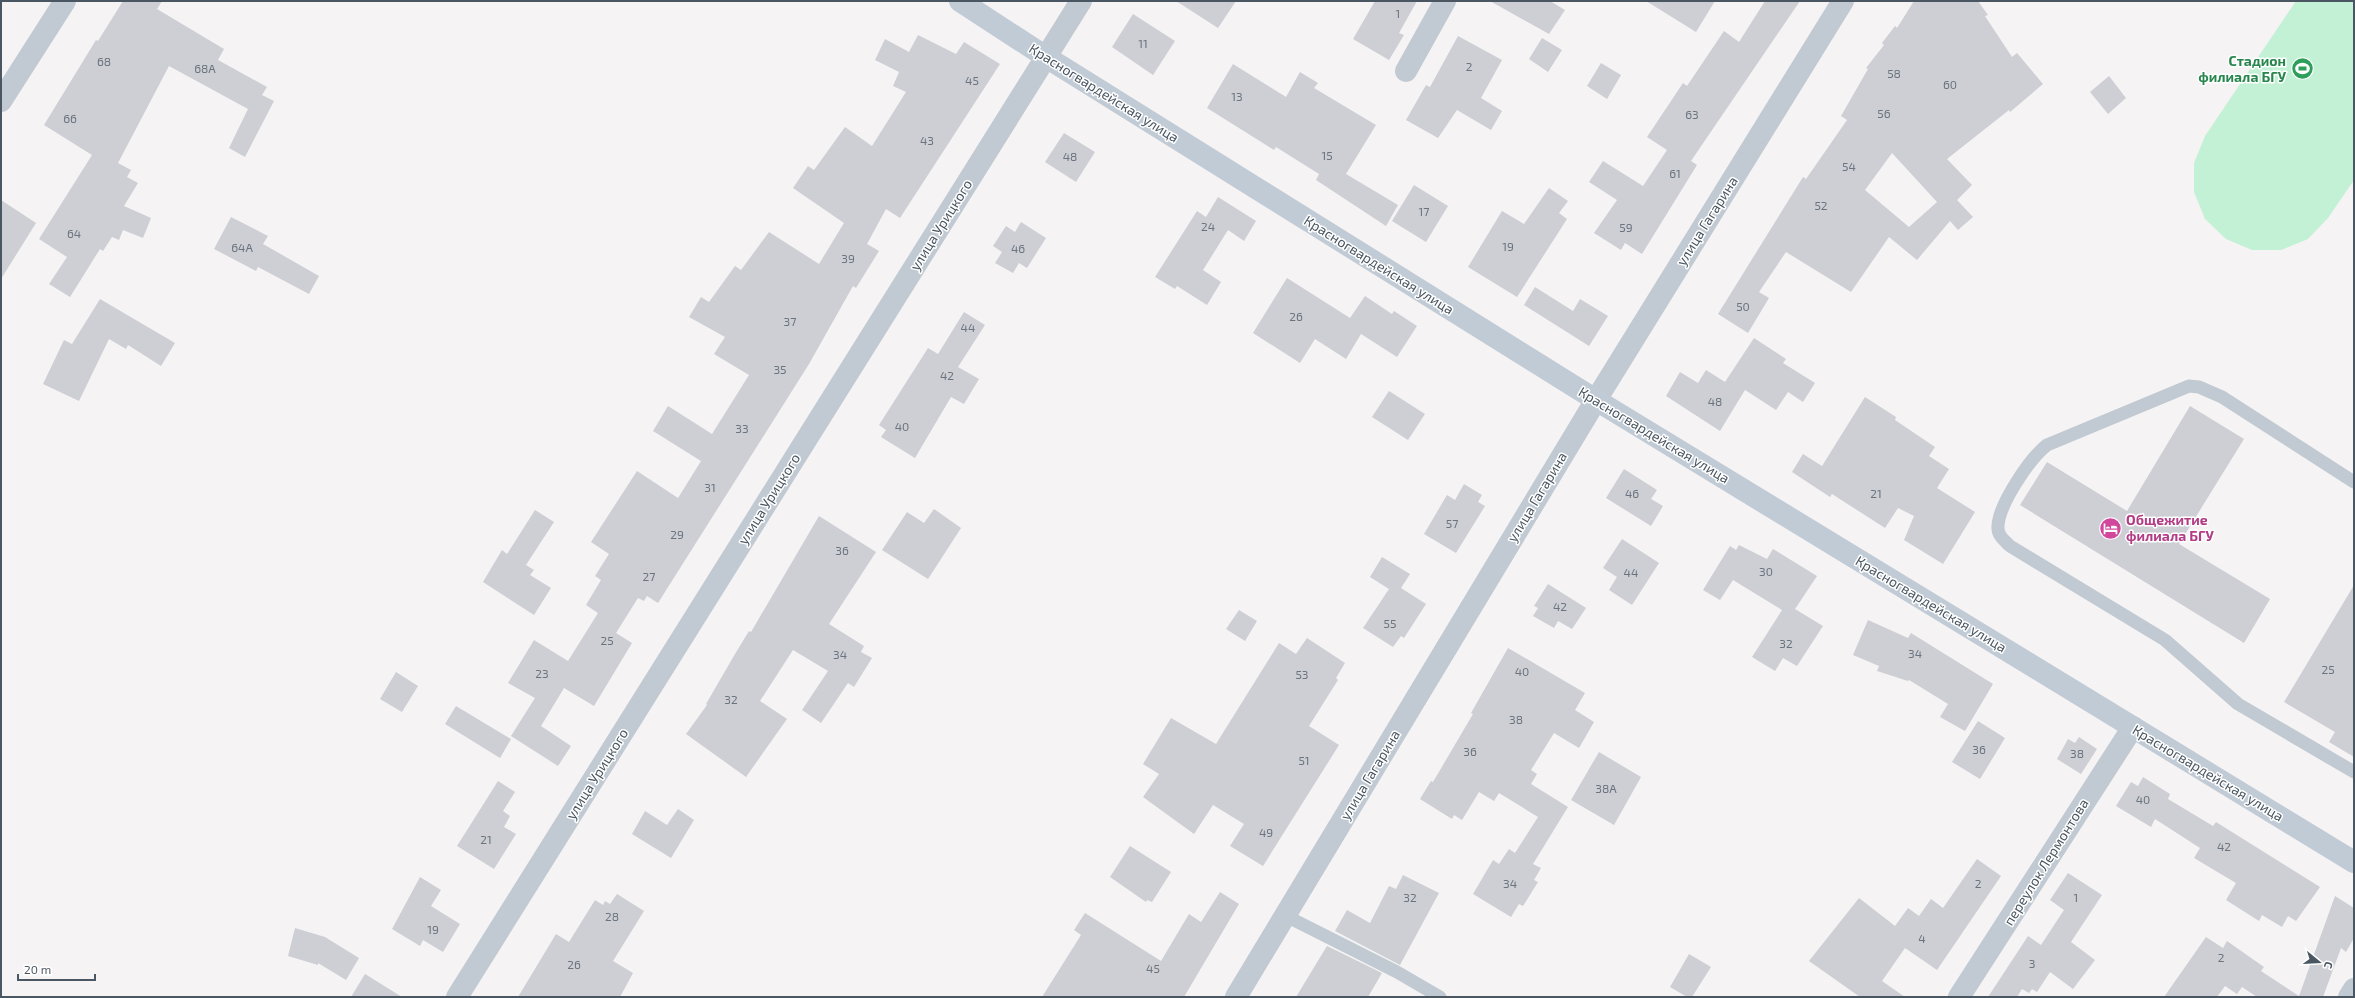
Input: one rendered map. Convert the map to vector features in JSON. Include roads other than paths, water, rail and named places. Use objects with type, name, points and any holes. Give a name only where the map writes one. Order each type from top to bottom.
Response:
[{"type":"main road","name":"Красногвардейская улица","points":[[960,1],[1046,57],[1596,400],[2354,862]]},
{"type":"street","points":[[1,101],[65,1]]},
{"type":"street","name":"улица Урицкого","points":[[457,997],[1081,1]]},
{"type":"street","points":[[1406,71],[1445,1]]},
{"type":"street","name":"улица Гагарина","points":[[1236,997],[1596,400],[1843,1]]},
{"type":"street","name":"переулок Лермонтова","points":[[1959,997],[2133,727]]},
{"type":"street","points":[[2349,997],[2354,989]]},
{"type":"lane","points":[[2354,482],[2222,397],[2199,387],[2189,386],[2047,445],[2030,462],[2001,512],[1998,527],[2000,537],[2010,546],[2165,640],[2238,704],[2354,772]]},
{"type":"lane","points":[[1286,916],[1396,972],[1440,997]]},
{"type":"place","name":"Стадион филиала БГУ","points":[[2302,69]]},
{"type":"place","name":"Общежитие филиала БГУ","points":[[2110,528]]}]
